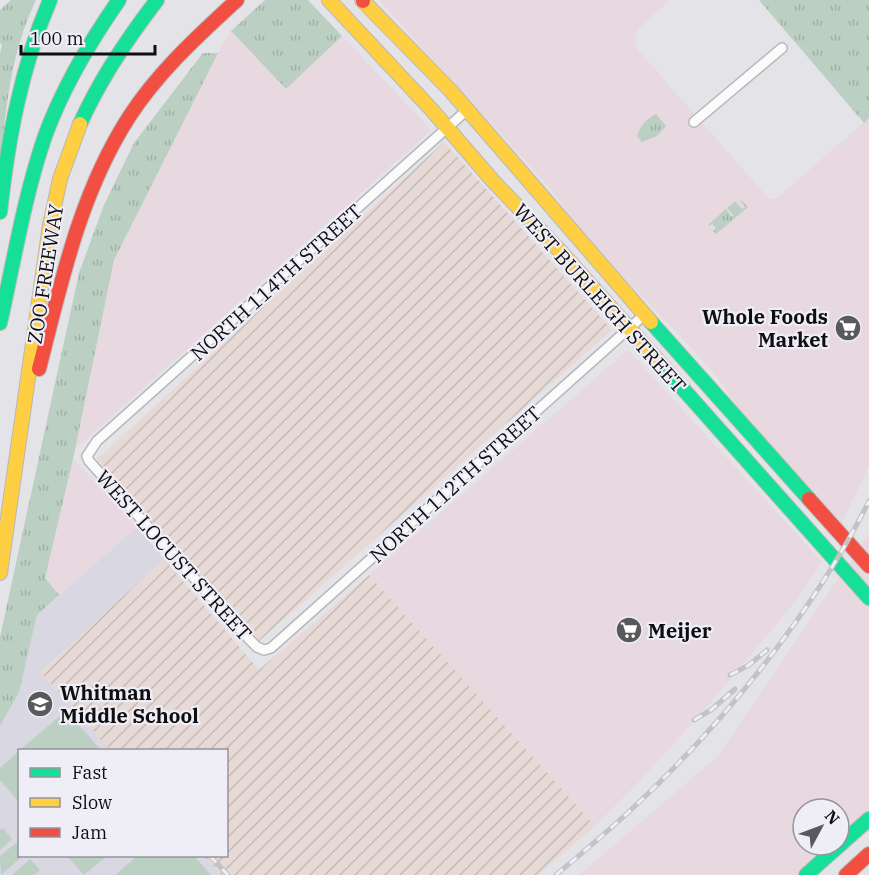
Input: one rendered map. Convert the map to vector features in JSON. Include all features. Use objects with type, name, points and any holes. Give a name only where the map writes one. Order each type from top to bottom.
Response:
[{"type":"main road","points":[[0,212],[3,180],[16,107],[30,52],[50,0]]},
{"type":"main road","name":"ZOO FREEWAY","points":[[0,323],[22,218],[38,157],[74,71],[94,36],[119,0]]},
{"type":"main road","name":"ZOO FREEWAY","points":[[0,573],[57,192],[67,156],[98,87],[157,0]]},
{"type":"main road","points":[[21,440],[71,250],[98,172],[129,116],[159,77],[194,39],[237,0]]},
{"type":"main road","name":"WEST BURLEIGH STREET","points":[[329,0],[629,329],[869,598]]},
{"type":"main road","name":"WEST BURLEIGH STREET","points":[[363,0],[467,111],[644,315],[869,566]]},
{"type":"main road","points":[[806,875],[869,819]]},
{"type":"main road","points":[[846,875],[869,854]]},
{"type":"street","points":[[694,122],[782,48]]},
{"type":"street","name":"NORTH 114TH STREET","points":[[87,456],[97,441],[467,111]]},
{"type":"street","name":"NORTH 112TH STREET","points":[[264,650],[271,648],[354,575],[644,315]]},
{"type":"street","name":"WEST LOCUST STREET","points":[[87,456],[89,461],[249,639],[264,650]]},
{"type":"shaded area","points":[[379,0],[670,0],[637,30],[635,40],[638,50],[769,199],[777,198],[869,118],[869,466],[841,524],[740,411],[719,379],[634,289],[576,224],[549,187]]},
{"type":"shaded area","points":[[231,31],[286,89],[342,36],[431,130],[74,450],[114,260]]},
{"type":"shaded area","points":[[444,142],[612,330],[259,641],[97,459]]},
{"type":"shaded area","points":[[628,350],[822,562],[798,598],[713,700],[635,786],[595,826],[369,575]]},
{"type":"shaded area","points":[[73,459],[137,527],[59,595],[45,578]]},
{"type":"shaded area","name":"Whitman Middle School","points":[[137,527],[164,559],[40,672],[109,749],[18,749],[18,857],[204,857],[221,875],[0,875],[0,726],[19,691],[37,615]]},
{"type":"shaded area","points":[[869,533],[869,812],[851,828],[851,797],[791,797],[791,857],[819,857],[799,875],[579,875],[718,756]]},
{"type":"shaded area","points":[[164,559],[259,670],[369,575],[595,826],[538,875],[221,875],[204,857],[228,857],[228,749],[109,749],[40,672]]},
{"type":"green space","points":[[11,0],[36,0],[20,41],[10,84],[0,172],[0,54],[2,45],[0,42],[0,10]]},
{"type":"green space","points":[[265,0],[308,0],[342,36],[286,89],[231,31]]},
{"type":"green space","points":[[759,0],[869,0],[869,118],[864,123]]},
{"type":"green space","points":[[203,53],[218,53],[114,260],[73,459],[45,578],[59,595],[37,615],[19,692],[0,726],[0,637],[79,273],[104,205],[134,143]]},
{"type":"green space","points":[[656,114],[666,126],[657,136],[642,142],[637,136],[640,129]]},
{"type":"green space","points":[[739,198],[748,207],[716,234],[713,231],[716,228],[712,224],[708,225],[726,209],[732,217],[734,216],[727,208],[735,201],[742,209],[745,207]]},
{"type":"green space","points":[[66,711],[100,749],[21,749]]},
{"type":"green space","points":[[18,752],[18,801],[0,780],[0,768]]},
{"type":"green space","points":[[3,828],[12,839],[0,850],[0,830]]},
{"type":"green space","points":[[16,843],[18,857],[22,857],[1,875],[0,856]]},
{"type":"green space","points":[[68,857],[106,857],[84,875]]},
{"type":"green space","points":[[136,857],[195,857],[211,875],[115,875]]},
{"type":"green space","points":[[30,859],[40,870],[34,875],[12,875]]},
{"type":"railway","points":[[556,875],[616,824],[669,773],[734,702],[795,624],[847,542],[869,501]]},
{"type":"railway","points":[[730,675],[749,665],[767,650]]},
{"type":"railway","points":[[694,720],[711,710],[735,689]]},
{"type":"railway","points":[[211,857],[228,875]]},
{"type":"traffic: fast","points":[[0,212],[17,104],[31,52],[50,0]]},
{"type":"traffic: fast","points":[[0,323],[25,206],[45,136],[78,66],[97,32],[119,0]]},
{"type":"traffic: fast","points":[[80,124],[115,60],[157,0]]},
{"type":"traffic: fast","points":[[651,322],[809,499]]},
{"type":"traffic: fast","points":[[660,363],[869,598]]},
{"type":"traffic: fast","points":[[806,875],[869,819]]},
{"type":"traffic: slow","points":[[329,0],[431,109],[493,181],[562,253],[660,363]]},
{"type":"traffic: slow","points":[[362,0],[451,91],[651,322]]},
{"type":"traffic: slow","points":[[0,573],[50,225],[60,179],[80,124]]},
{"type":"traffic: jam","points":[[39,369],[74,239],[97,176],[112,146],[129,117],[153,85],[179,55],[237,0]]},
{"type":"traffic: jam","points":[[809,499],[869,566]]},
{"type":"traffic: jam","points":[[846,875],[869,854]]},
{"type":"place","name":"Whole Foods Market","points":[[848,328]]},
{"type":"place","name":"Meijer","points":[[629,630]]},
{"type":"place","name":"Whitman Middle School","points":[[40,704]]}]
